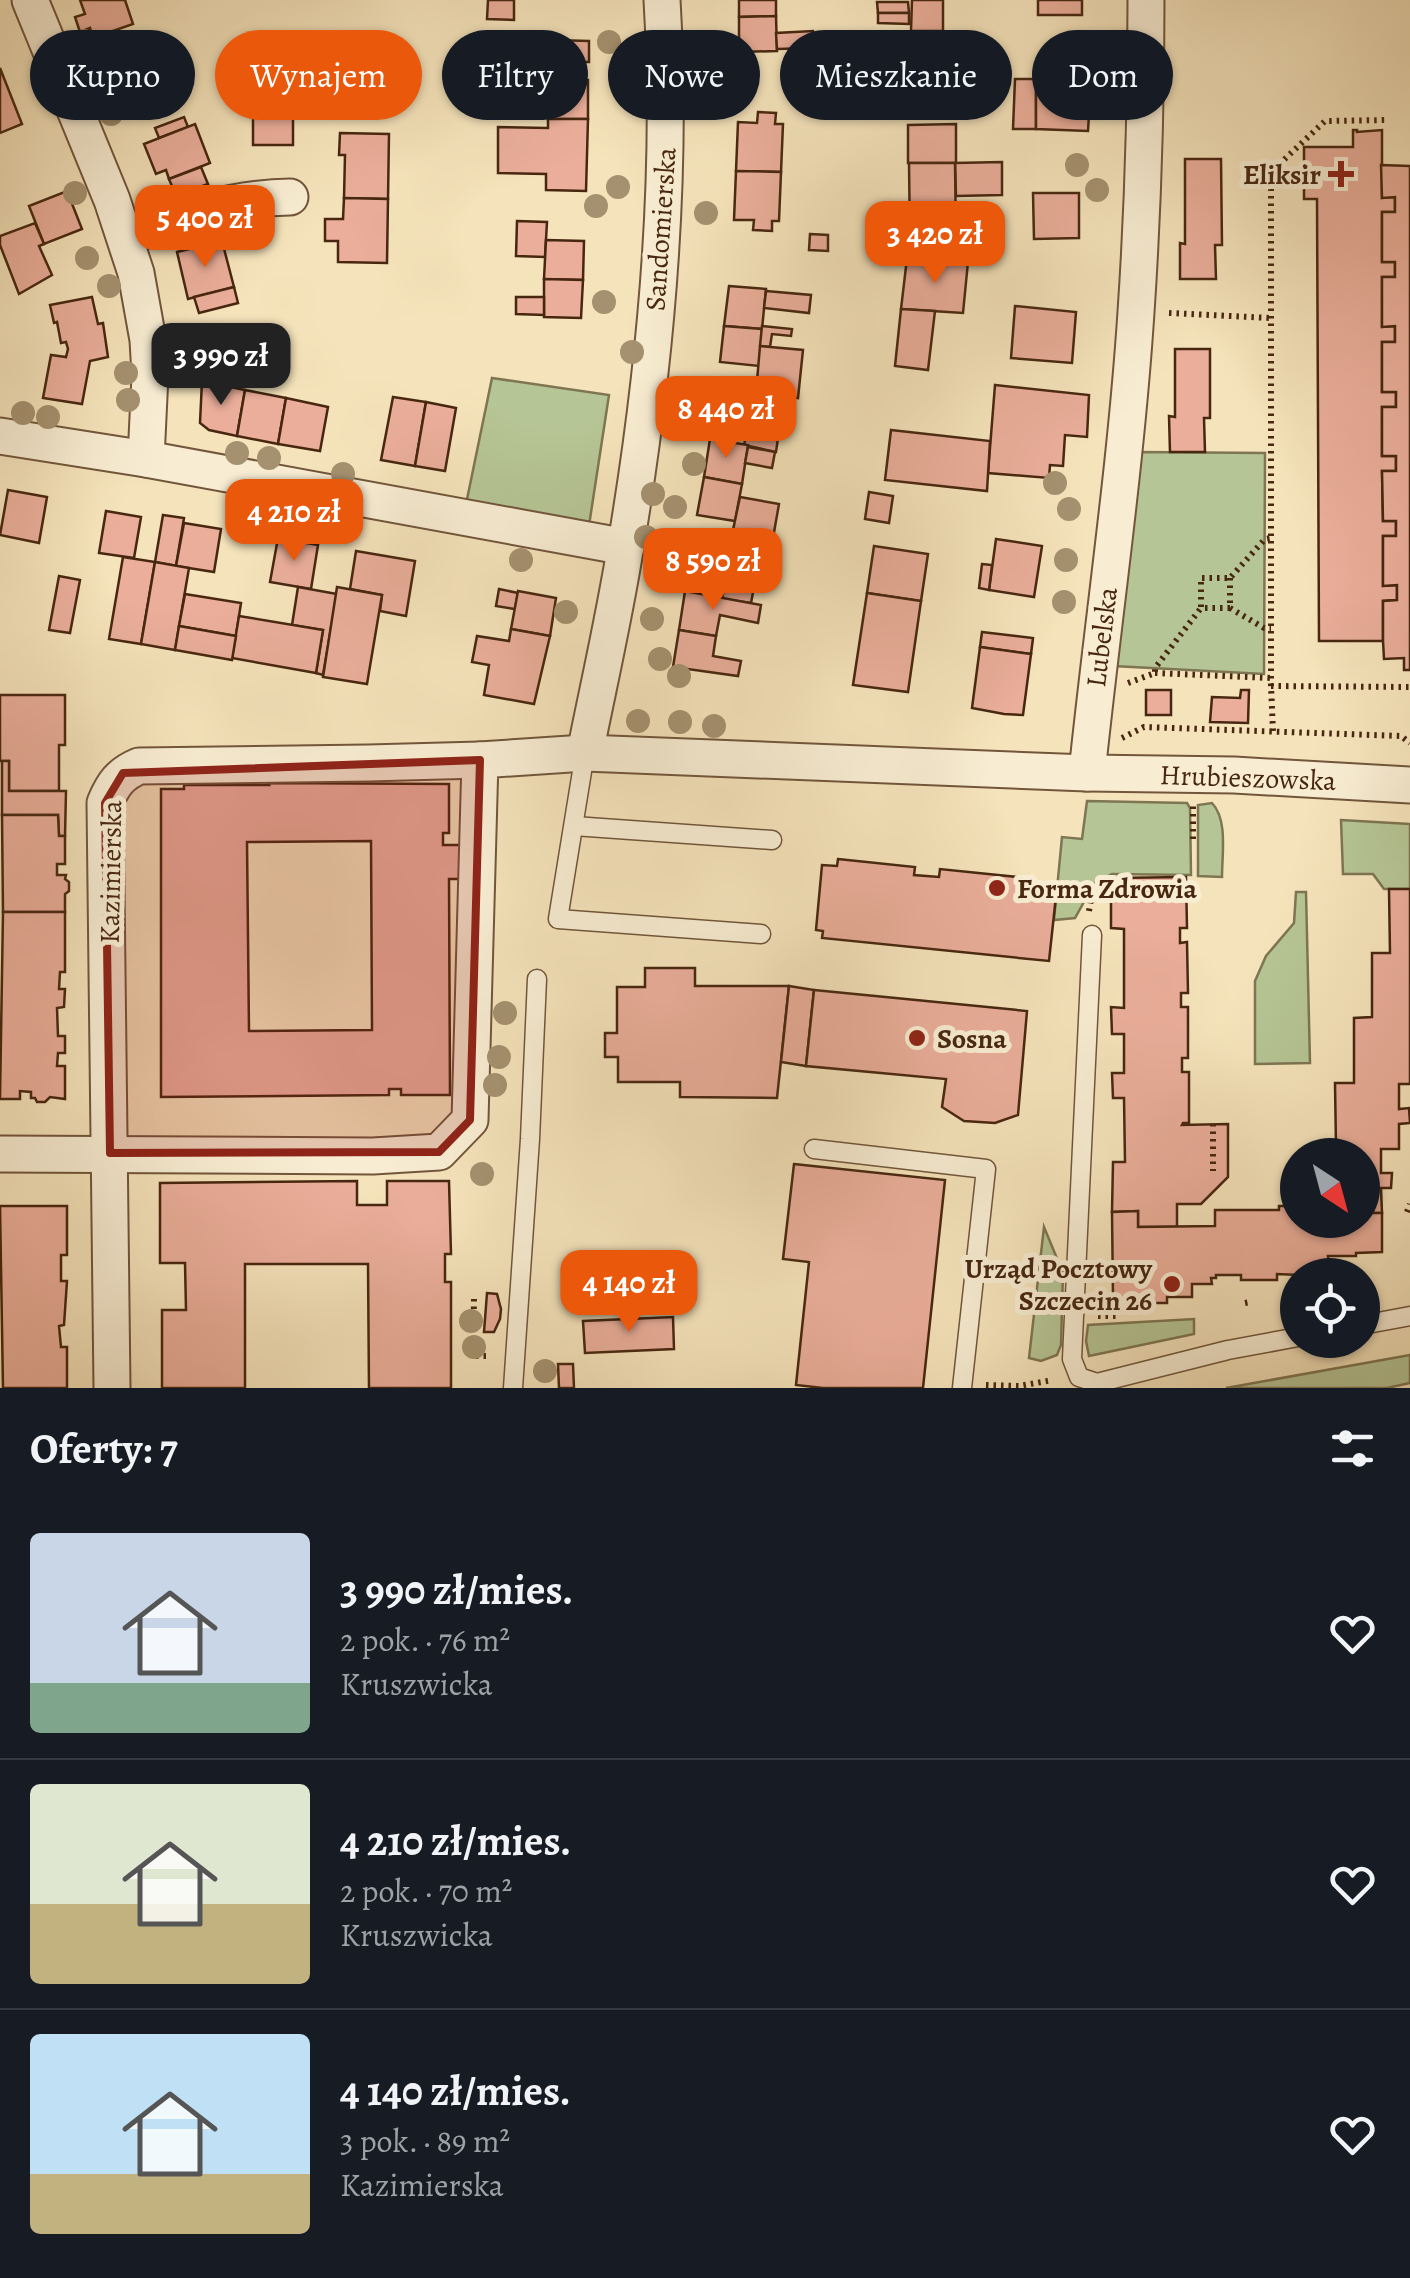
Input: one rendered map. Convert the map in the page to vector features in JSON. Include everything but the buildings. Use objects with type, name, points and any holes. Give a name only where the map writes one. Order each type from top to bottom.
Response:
[{"type":"street","points":[[30,0],[126,238],[136,273],[148,340],[150,411],[146,458]]},
{"type":"street","name":"Sandomierska","points":[[585,753],[626,547],[641,443],[660,257],[666,112],[662,0]]},
{"type":"street","name":"Lubelska","points":[[1086,773],[1136,313],[1146,0]]},
{"type":"street","points":[[126,238],[211,207],[240,200],[290,197]]},
{"type":"street","points":[[0,436],[146,458],[626,547]]},
{"type":"street","points":[[585,753],[1086,773]]},
{"type":"street","name":"Kazimierska","points":[[112,1388],[105,803],[112,787],[123,773],[139,766],[368,764],[585,753]]},
{"type":"street","points":[[0,1154],[374,1156],[439,1152],[470,1120],[480,760]]},
{"type":"street","name":"Hrubieszowska","points":[[1086,773],[1234,775],[1410,784]]},
{"type":"lane","points":[[585,753],[558,918],[761,934]]},
{"type":"lane","points":[[574,826],[772,840]]},
{"type":"lane","points":[[1092,935],[1072,1359],[1079,1376],[1097,1384],[1280,1340]]},
{"type":"lane","points":[[514,1388],[537,979]]},
{"type":"lane","points":[[814,1149],[986,1169],[962,1386]]},
{"type":"lane","points":[[1380,1322],[1410,1316]]},
{"type":"path","points":[[1273,731],[1270,172],[1325,121],[1390,120]]},
{"type":"path","points":[[1167,313],[1272,318]]},
{"type":"path","points":[[1230,608],[1230,578],[1265,539],[1271,538]]},
{"type":"path","points":[[1154,673],[1200,608],[1200,578],[1230,578]]},
{"type":"path","points":[[1200,608],[1230,608],[1264,628],[1271,628]]},
{"type":"path","points":[[1095,689],[1111,690],[1154,673],[1410,687]]},
{"type":"path","points":[[1193,808],[1193,839]]},
{"type":"path","points":[[1213,1124],[1213,1171]]},
{"type":"path","points":[[474,1299],[474,1356],[515,1357]]},
{"type":"path","points":[[1106,1316],[1116,1316]]},
{"type":"path","points":[[962,1386],[1019,1386],[1079,1376]]},
{"type":"highlighted area","points":[[480,760],[470,1120],[439,1152],[110,1153],[105,803],[123,773]]},
{"type":"green space","points":[[492,378],[609,395],[588,532],[465,509]]},
{"type":"green space","points":[[1139,452],[1265,453],[1264,674],[1114,666]]},
{"type":"green space","points":[[1087,801],[1187,803],[1191,875],[1112,874],[1094,884],[1075,918],[1054,920],[1062,837],[1082,839]]},
{"type":"green space","points":[[1212,803],[1222,828],[1222,877],[1198,876],[1198,805]]},
{"type":"green space","points":[[1341,820],[1410,824],[1410,889],[1384,889],[1373,874],[1343,874]]},
{"type":"green space","points":[[1296,892],[1306,892],[1310,1063],[1255,1064],[1255,981],[1266,956],[1294,923]]},
{"type":"green space","points":[[1044,1227],[1063,1273],[1061,1345],[1057,1355],[1041,1361],[1029,1358]]},
{"type":"green space","points":[[1194,1319],[1194,1334],[1089,1356],[1088,1325]]},
{"type":"green space","points":[[1410,1355],[1410,1383],[1387,1388],[1226,1388]]},
{"type":"place","name":"Eliksir","points":[[1341,174]]},
{"type":"place","name":"Forma Zdrowia","points":[[997,888]]},
{"type":"place","name":"Sosna","points":[[917,1038]]},
{"type":"place","name":"Urząd Pocztowy Szczecin 26","points":[[1172,1284]]}]
